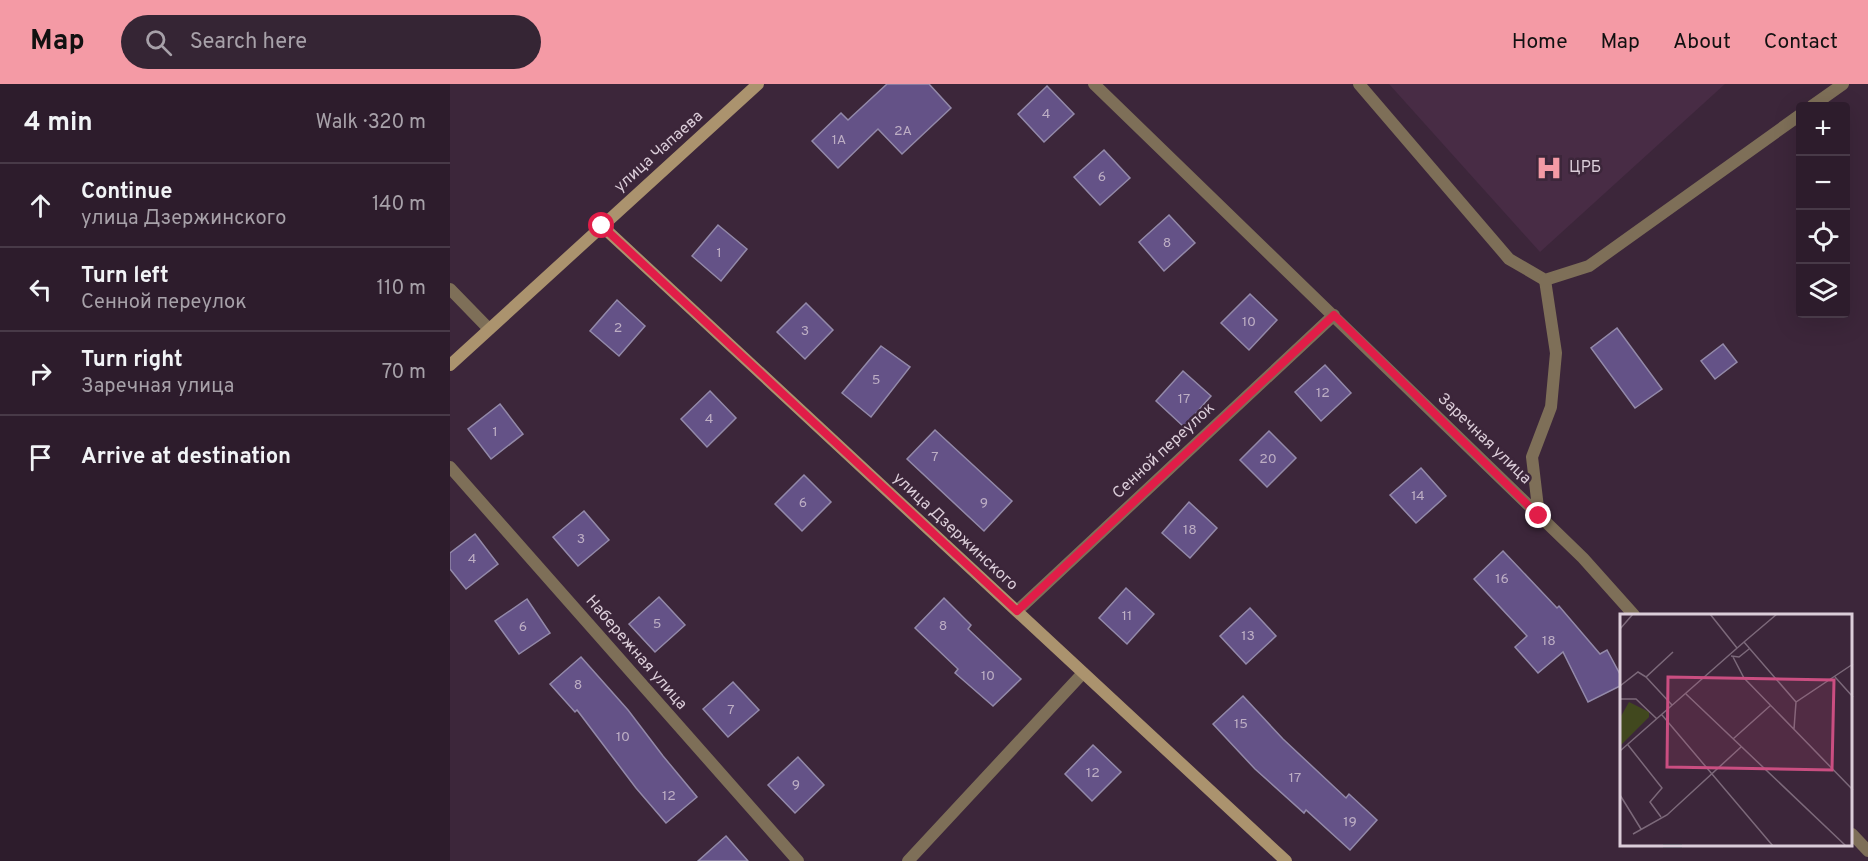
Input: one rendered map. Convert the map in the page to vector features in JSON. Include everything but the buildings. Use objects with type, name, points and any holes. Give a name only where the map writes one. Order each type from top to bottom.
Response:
[{"type":"street","name":"улица Чапаева","points":[[450,365],[758,84]]},
{"type":"street","name":"Заречная улица","points":[[1094,84],[1583,558],[1633,614]]},
{"type":"street","points":[[1359,84],[1509,259],[1545,280],[1588,266],[1796,118]]},
{"type":"street","points":[[1818,102],[1843,84]]},
{"type":"street","name":"улица Дзержинского","points":[[602,226],[1286,861]]},
{"type":"street","points":[[1539,516],[1532,457],[1551,407],[1556,353],[1545,280]]},
{"type":"street","points":[[450,290],[489,329]]},
{"type":"street","name":"Сенной переулок","points":[[1017,611],[1334,315]]},
{"type":"street","name":"Набережная улица","points":[[450,467],[798,861]]},
{"type":"street","points":[[908,861],[1083,673]]},
{"type":"street","points":[[1853,836],[1868,851]]},
{"type":"shaded area","name":"ЦРБ","points":[[1389,84],[1725,84],[1540,252]]},
{"type":"place","name":"ЦРБ","points":[[1549,168]]},
{"type":"route","points":[[602,226],[1017,611],[1334,315],[1539,516]]}]
